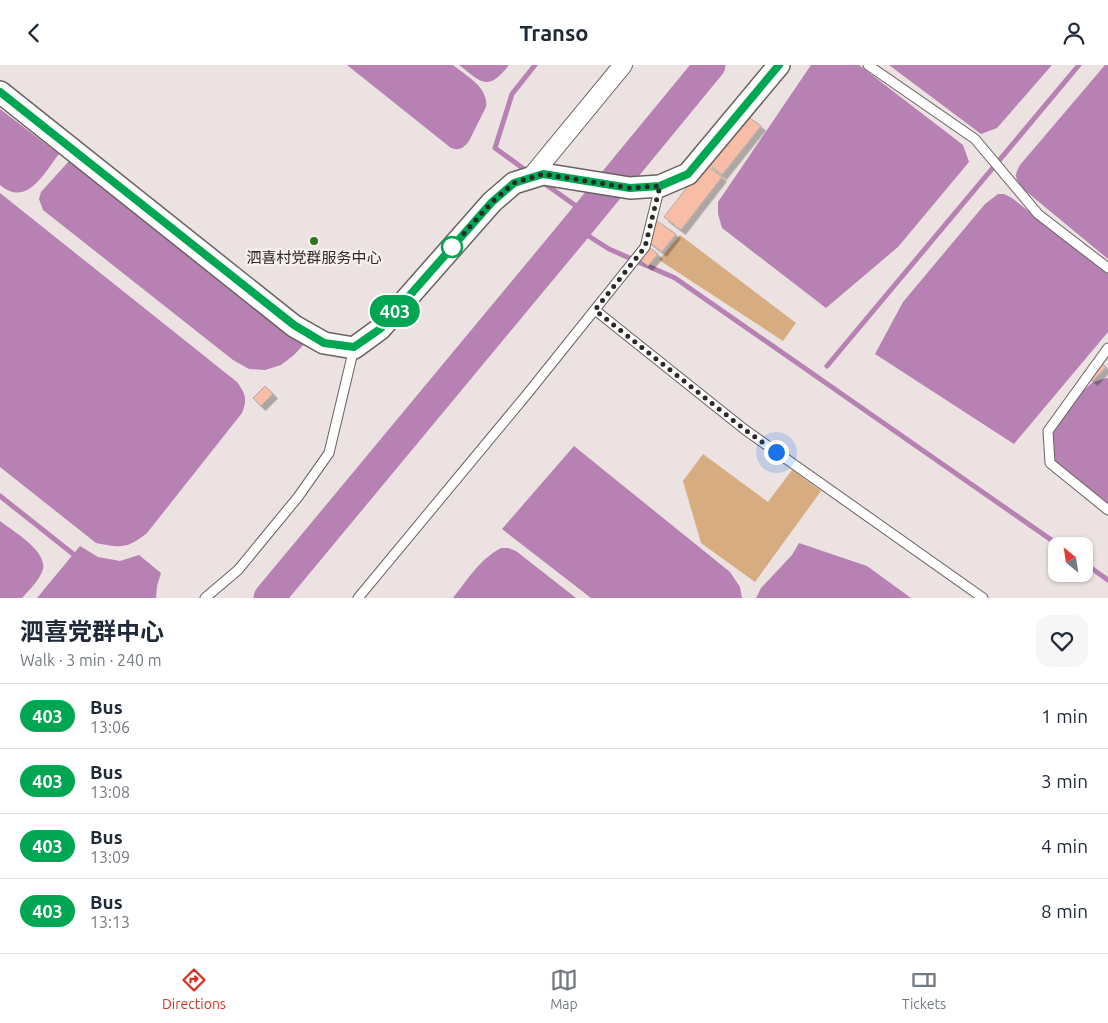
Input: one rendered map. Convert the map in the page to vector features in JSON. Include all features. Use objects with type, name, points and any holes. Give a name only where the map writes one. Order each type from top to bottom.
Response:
[{"type":"street","points":[[530,178],[624,65]]},
{"type":"street","points":[[0,92],[294,325],[324,343],[354,347],[380,329],[492,202],[514,183],[543,174],[630,188],[660,186],[688,174],[779,65]]},
{"type":"lane","points":[[868,65],[975,139],[1038,214],[1108,268]]},
{"type":"lane","points":[[358,598],[528,393],[645,247],[660,186]]},
{"type":"lane","points":[[595,310],[744,429],[983,598]]},
{"type":"lane","points":[[205,598],[238,571],[298,497],[329,453],[354,347]]},
{"type":"lane","points":[[1108,348],[1048,431],[1050,463],[1108,510]]},
{"type":"shaded area","points":[[347,65],[453,65],[480,88],[486,100],[486,107],[469,141],[463,147],[454,149]]},
{"type":"shaded area","points":[[459,65],[509,65],[496,79],[485,82],[479,80]]},
{"type":"shaded area","points":[[811,65],[859,65],[963,145],[969,162],[898,247],[826,308],[722,228],[718,214],[718,202]]},
{"type":"shaded area","points":[[889,65],[1052,65],[997,128],[981,134]]},
{"type":"shaded area","points":[[1105,65],[1108,65],[1108,259],[1022,188],[1016,177],[1020,165]]},
{"type":"shaded area","points":[[0,109],[59,154],[34,185],[18,193],[0,185]]},
{"type":"shaded area","points":[[70,160],[306,342],[281,365],[265,370],[249,369],[233,360],[43,210],[39,199],[41,192]]},
{"type":"shaded area","points":[[0,193],[237,382],[244,393],[245,404],[242,413],[147,533],[129,545],[112,546],[96,543],[0,467]]},
{"type":"shaded area","points":[[998,194],[1004,194],[1012,198],[1108,273],[1108,332],[1014,444],[875,354],[903,302],[985,204]]},
{"type":"shaded area","points":[[680,235],[796,323],[783,341],[659,260]]},
{"type":"shaded area","points":[[1108,378],[1108,503],[1058,464],[1050,455],[1049,437],[1076,397],[1093,382]]},
{"type":"shaded area","points":[[574,446],[730,572],[740,587],[742,598],[591,598],[502,529]]},
{"type":"shaded area","points":[[703,454],[768,502],[792,470],[821,491],[755,582],[701,543],[683,481]]},
{"type":"shaded area","points":[[0,521],[28,542],[40,555],[43,562],[43,569],[39,577],[22,598],[0,598]]},
{"type":"shaded area","points":[[799,543],[867,566],[911,598],[756,598],[761,588],[792,555]]},
{"type":"shaded area","points":[[80,546],[98,557],[120,561],[139,555],[161,573],[156,598],[37,598]]},
{"type":"shaded area","points":[[501,548],[516,551],[576,598],[453,598],[480,564]]},
{"type":"building","points":[[746,115],[761,126],[722,175],[708,164]]},
{"type":"building","points":[[705,164],[722,177],[681,230],[664,217]]},
{"type":"building","points":[[657,221],[676,234],[662,252],[644,238]]},
{"type":"building","points":[[649,247],[658,254],[648,266],[639,259]]},
{"type":"building","points":[[1097,359],[1106,367],[1093,381],[1084,373]]},
{"type":"building","points":[[265,386],[273,394],[261,406],[253,398]]},
{"type":"waterway","points":[[528,172],[495,148],[512,94],[535,65]]},
{"type":"waterway","points":[[269,598],[710,65]]},
{"type":"waterway","points":[[827,366],[1079,65]]},
{"type":"waterway","points":[[541,181],[576,206]]},
{"type":"waterway","points":[[576,228],[609,249],[675,278],[1048,538]]},
{"type":"waterway","points":[[0,496],[77,557]]},
{"type":"waterway","points":[[1093,569],[1108,580]]},
{"type":"bus line","name":"403","points":[[0,92],[294,325],[324,343],[354,347],[380,329],[492,202],[514,183],[543,174],[630,188],[660,186],[688,174],[779,65]]},
{"type":"place","name":"泗喜村党群服务中心","points":[[314,241]]},
{"type":"route","points":[[452,247],[492,202],[514,183],[543,174],[630,188],[660,186],[645,247],[595,310],[744,429],[776,452]]}]
